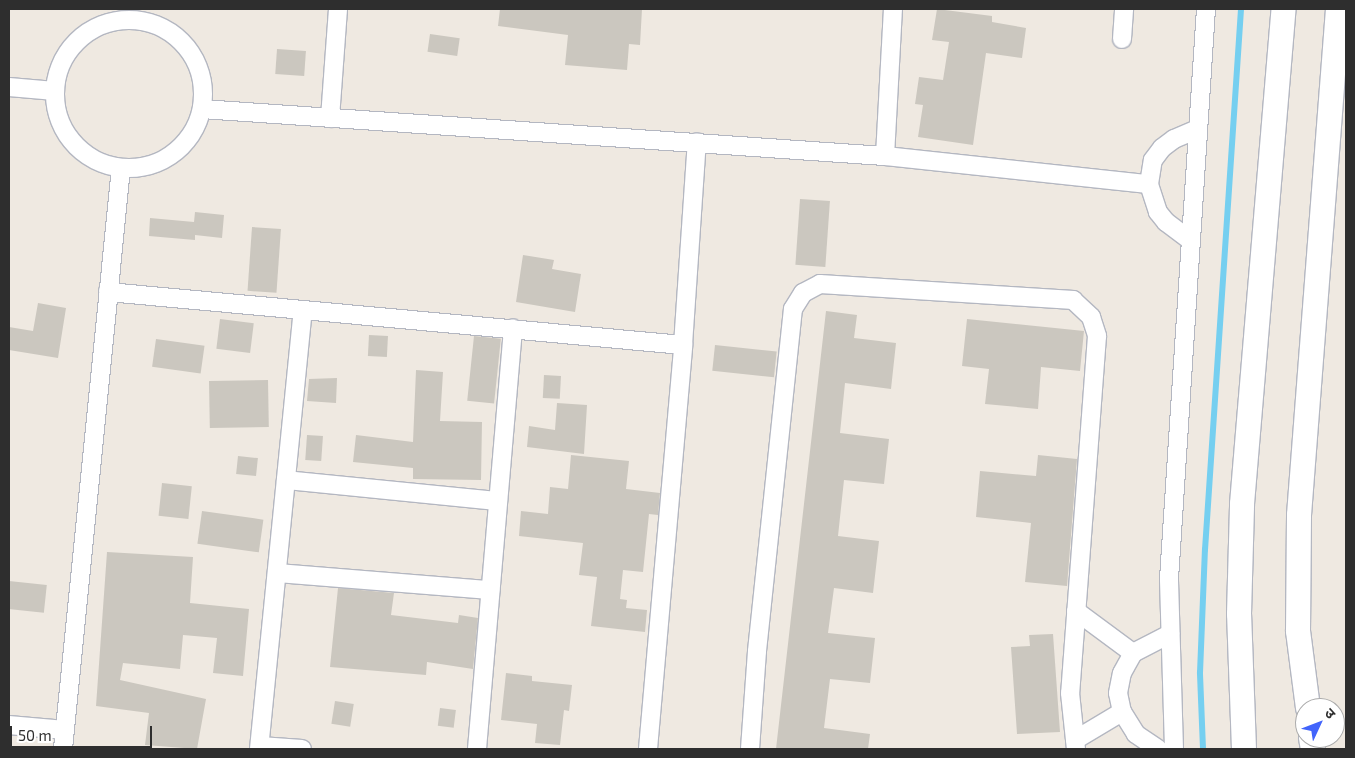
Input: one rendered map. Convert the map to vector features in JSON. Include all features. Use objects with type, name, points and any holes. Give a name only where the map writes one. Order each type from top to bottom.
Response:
[{"type":"main road","points":[[1244,749],[1240,614],[1242,504],[1284,9]]},
{"type":"main road","points":[[1307,698],[1298,631],[1299,515],[1338,9]]},
{"type":"street","points":[[330,118],[338,9]]},
{"type":"street","points":[[885,156],[893,9]]},
{"type":"street","points":[[1122,39],[1124,9]]},
{"type":"street","points":[[1174,749],[1169,579],[1206,9]]},
{"type":"street","points":[[136,15],[160,27],[181,41],[195,61],[203,85],[202,110],[194,130],[181,148],[163,160],[143,167],[120,168],[87,155],[73,142],[63,127],[55,91],[60,68],[72,47],[90,31],[136,15]]},
{"type":"street","points":[[9,87],[55,91]]},
{"type":"street","points":[[202,110],[885,156],[1149,184]]},
{"type":"street","points":[[1190,240],[1162,217],[1149,184],[1153,160],[1162,148],[1174,139],[1198,129]]},
{"type":"street","points":[[648,749],[683,345],[697,142]]},
{"type":"street","points":[[63,749],[120,168]]},
{"type":"street","points":[[750,749],[757,651],[793,309],[803,293],[820,284],[1073,300],[1091,317],[1097,336],[1070,692],[1076,745],[1122,712]]},
{"type":"street","points":[[108,292],[683,345]]},
{"type":"street","points":[[302,749],[259,747],[303,310]]},
{"type":"street","points":[[477,749],[513,329]]},
{"type":"street","points":[[286,480],[498,501]]},
{"type":"street","points":[[277,573],[490,590]]},
{"type":"street","points":[[1076,611],[1133,653]]},
{"type":"street","points":[[1158,749],[1136,734],[1122,712],[1118,693],[1122,673],[1133,653],[1170,634]]},
{"type":"street","points":[[9,724],[65,730]]},
{"type":"building","points":[[500,9],[642,9],[640,45],[629,44],[627,70],[565,65],[568,35],[498,26]]},
{"type":"building","points":[[937,9],[992,16],[992,22],[1026,28],[1022,58],[986,53],[973,145],[918,137],[923,105],[915,104],[919,77],[943,80],[949,42],[932,40]]},
{"type":"building","points":[[430,34],[460,38],[457,56],[427,52]]},
{"type":"building","points":[[277,49],[306,51],[304,76],[275,74]]},
{"type":"building","points":[[800,199],[830,201],[825,267],[795,265]]},
{"type":"building","points":[[195,212],[224,215],[222,238],[195,235],[195,240],[149,236],[150,218],[194,222]]},
{"type":"building","points":[[252,227],[281,229],[276,293],[248,291]]},
{"type":"building","points":[[523,255],[554,260],[552,269],[581,274],[575,312],[516,302]]},
{"type":"building","points":[[38,303],[66,308],[58,358],[9,350],[9,327],[33,331]]},
{"type":"building","points":[[826,311],[857,315],[854,338],[896,343],[891,389],[845,383],[840,433],[889,439],[884,484],[844,480],[838,536],[879,541],[873,593],[834,588],[828,633],[875,638],[870,683],[830,679],[824,728],[870,734],[868,749],[776,749]]},
{"type":"building","points":[[220,319],[254,323],[250,353],[216,349]]},
{"type":"building","points":[[967,319],[1084,331],[1080,371],[1041,367],[1038,409],[985,404],[989,369],[962,366]]},
{"type":"building","points":[[369,335],[388,336],[387,357],[368,356]]},
{"type":"building","points":[[474,336],[501,339],[494,403],[467,401]]},
{"type":"building","points":[[156,339],[205,346],[201,374],[152,367]]},
{"type":"building","points":[[715,345],[777,351],[774,377],[712,371]]},
{"type":"building","points":[[416,370],[443,372],[440,421],[482,422],[481,480],[413,479],[413,468],[353,462],[356,435],[413,442]]},
{"type":"building","points":[[544,375],[561,376],[560,399],[543,398]]},
{"type":"building","points":[[337,378],[336,403],[307,401],[309,379]]},
{"type":"building","points":[[268,380],[269,427],[210,428],[209,381]]},
{"type":"building","points":[[557,403],[587,405],[584,454],[527,447],[529,426],[555,430]]},
{"type":"building","points":[[307,435],[323,436],[321,461],[305,460]]},
{"type":"building","points":[[571,455],[629,461],[626,489],[660,493],[658,515],[649,514],[643,572],[623,570],[620,599],[627,600],[626,608],[647,610],[645,632],[591,626],[597,577],[579,575],[583,543],[519,536],[521,511],[548,514],[550,487],[568,489]]},
{"type":"building","points":[[1038,455],[1077,459],[1067,586],[1025,582],[1031,523],[976,517],[980,471],[1036,476]]},
{"type":"building","points":[[238,456],[258,458],[256,476],[236,474]]},
{"type":"building","points":[[162,483],[192,486],[188,519],[159,516]]},
{"type":"building","points":[[202,511],[263,520],[259,552],[197,544]]},
{"type":"building","points":[[107,552],[193,557],[190,603],[249,609],[243,676],[213,673],[217,638],[183,635],[180,669],[123,663],[120,680],[206,699],[197,749],[145,745],[149,713],[96,706]]},
{"type":"building","points":[[9,581],[47,585],[44,613],[9,609]]},
{"type":"building","points":[[338,588],[394,593],[391,615],[458,623],[459,615],[478,618],[473,669],[427,662],[426,675],[330,667]]},
{"type":"building","points":[[1053,634],[1060,732],[1017,734],[1011,647],[1030,646],[1029,635]]},
{"type":"building","points":[[506,673],[532,676],[532,681],[572,685],[569,711],[564,710],[560,745],[535,743],[537,724],[501,720]]},
{"type":"building","points":[[335,701],[354,704],[350,727],[331,724]]},
{"type":"building","points":[[440,708],[456,710],[454,728],[438,726]]},
{"type":"waterway","points":[[1203,749],[1200,673],[1205,550],[1241,9]]}]
